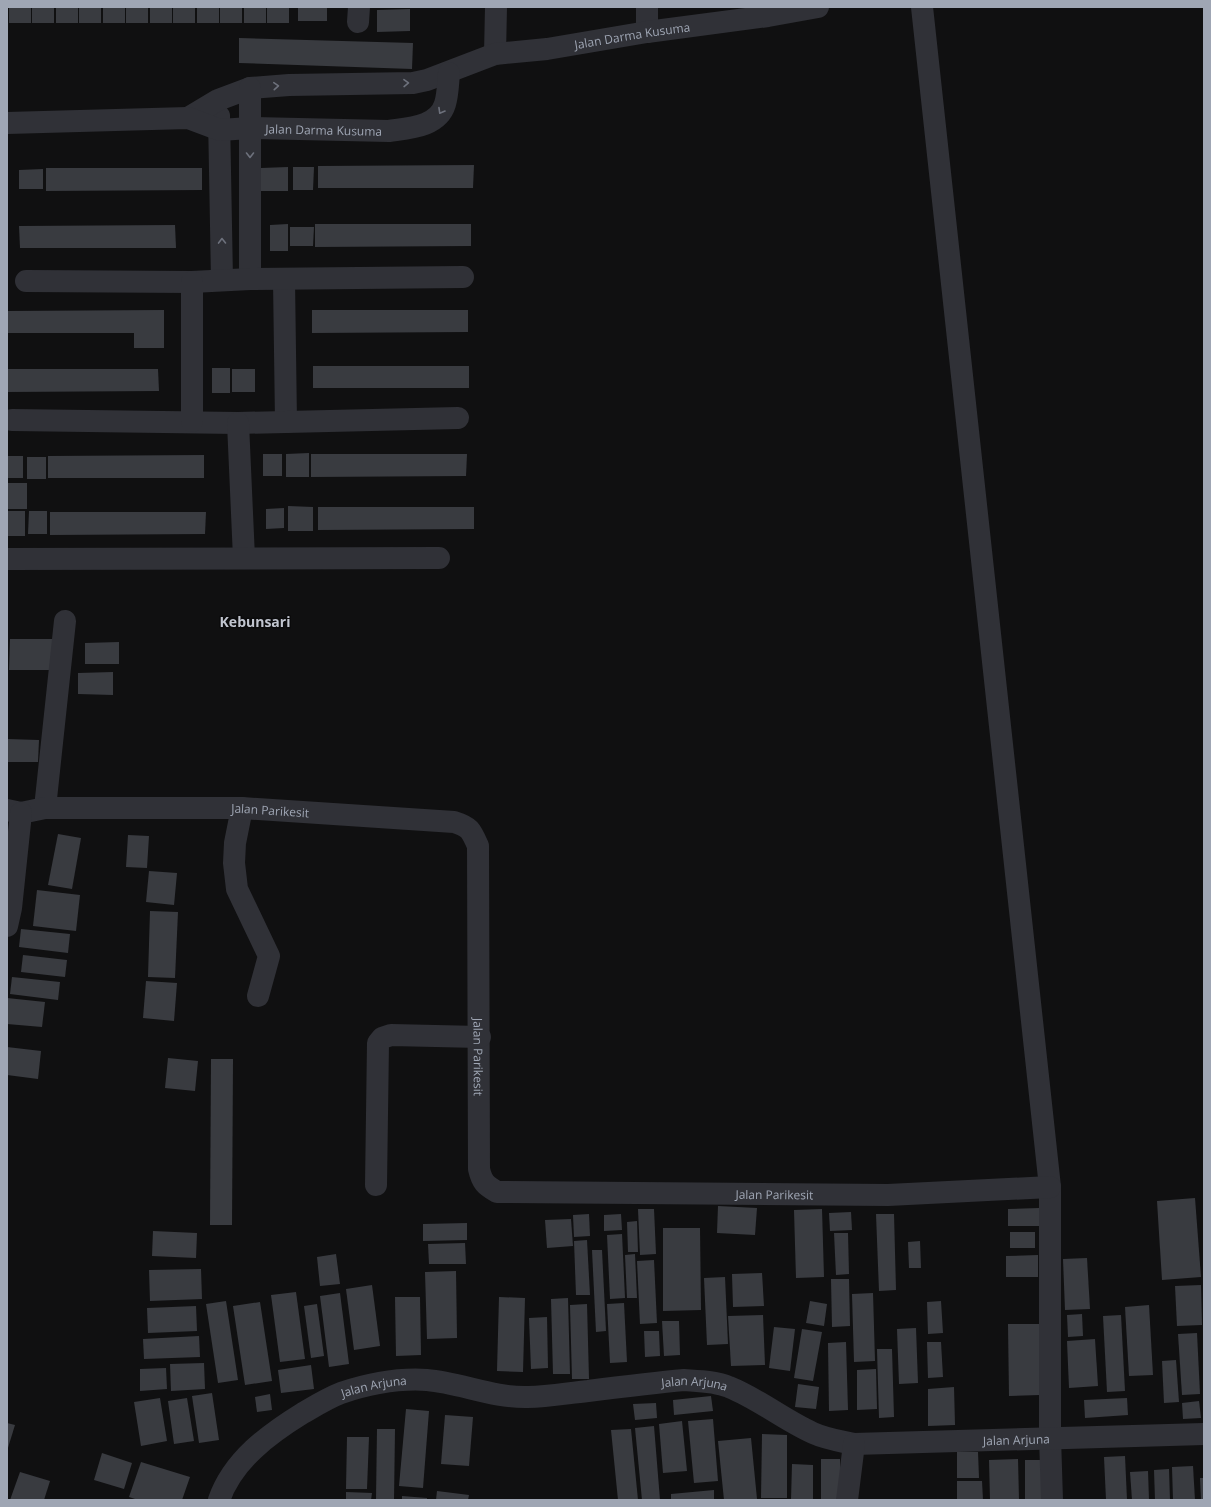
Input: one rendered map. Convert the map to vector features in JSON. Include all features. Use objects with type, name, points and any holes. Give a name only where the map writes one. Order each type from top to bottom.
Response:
[{"type":"street","points":[[495,54],[496,7]]},
{"type":"street","points":[[647,7],[647,32]]},
{"type":"street","name":"Jalan Darma Kusuma","points":[[188,118],[218,100],[250,88],[289,85],[413,83],[450,73],[495,54],[547,49],[647,32],[768,16],[818,7]]},
{"type":"street","points":[[922,7],[1050,1186],[1050,1437],[1052,1500]]},
{"type":"street","name":"Jalan Darma Kusuma","points":[[7,123],[188,118],[220,130],[250,128],[389,131],[411,128],[438,117],[445,106],[450,73]]},
{"type":"street","points":[[250,88],[250,279]]},
{"type":"street","points":[[218,100],[220,130],[222,280]]},
{"type":"street","points":[[26,281],[192,282],[250,279],[463,278]]},
{"type":"street","points":[[284,280],[286,422]]},
{"type":"street","points":[[192,282],[192,421]]},
{"type":"street","points":[[12,420],[192,421],[238,423],[458,418]]},
{"type":"street","points":[[238,423],[244,558]]},
{"type":"street","points":[[7,559],[439,558]]},
{"type":"street","points":[[45,808],[65,620]]},
{"type":"street","name":"Jalan Parikesit","points":[[14,812],[45,808],[242,808],[454,822],[466,826],[473,834],[478,846],[480,1037],[479,1169],[482,1179],[488,1187],[497,1192],[888,1195],[1050,1186]]},
{"type":"street","points":[[242,808],[235,843],[234,863],[237,889],[269,956],[258,996]]},
{"type":"street","points":[[7,926],[11,908],[14,812]]},
{"type":"street","points":[[376,1185],[378,1043],[382,1038],[391,1035],[480,1037]]},
{"type":"street","name":"Jalan Arjuna","points":[[219,1500],[236,1468],[252,1450],[296,1417],[339,1394],[384,1382],[403,1380],[427,1380],[466,1387],[499,1396],[527,1397],[671,1382],[704,1381],[728,1387],[812,1433],[834,1441],[854,1444],[1050,1437],[1204,1434]]},
{"type":"street","points":[[847,1500],[854,1444]]},
{"type":"building","points":[[9,7],[31,7],[31,23],[9,23]]},
{"type":"building","points":[[32,7],[54,7],[54,23],[32,23]]},
{"type":"building","points":[[56,7],[78,7],[78,23],[56,23]]},
{"type":"building","points":[[79,7],[101,7],[101,23],[79,23]]},
{"type":"building","points":[[103,7],[125,7],[125,23],[103,23]]},
{"type":"building","points":[[126,7],[148,7],[148,23],[126,23]]},
{"type":"building","points":[[150,7],[172,7],[172,23],[150,23]]},
{"type":"building","points":[[173,7],[195,7],[195,23],[173,23]]},
{"type":"building","points":[[197,7],[219,7],[219,23],[197,23]]},
{"type":"building","points":[[220,7],[242,7],[242,23],[220,23]]},
{"type":"building","points":[[244,7],[266,7],[266,23],[244,23]]},
{"type":"building","points":[[267,7],[289,7],[289,23],[267,23]]},
{"type":"building","points":[[298,7],[327,7],[327,21],[298,21]]},
{"type":"building","points":[[410,9],[410,31],[377,32],[377,10]]},
{"type":"building","points":[[239,38],[413,43],[412,69],[239,63]]},
{"type":"building","points":[[474,165],[473,188],[318,188],[318,166]]},
{"type":"building","points":[[288,167],[288,191],[261,191],[261,168]]},
{"type":"building","points":[[293,167],[314,167],[313,190],[293,190]]},
{"type":"building","points":[[46,168],[202,168],[202,190],[46,191]]},
{"type":"building","points":[[43,169],[43,189],[19,189],[19,170]]},
{"type":"building","points":[[288,224],[288,251],[270,251],[270,225]]},
{"type":"building","points":[[315,224],[471,224],[471,246],[315,247]]},
{"type":"building","points":[[175,225],[176,248],[20,248],[19,226]]},
{"type":"building","points":[[290,227],[314,227],[313,246],[290,246]]},
{"type":"building","points":[[164,310],[164,348],[134,348],[134,333],[7,333],[7,311]]},
{"type":"building","points":[[312,310],[468,310],[468,332],[312,333]]},
{"type":"building","points":[[313,366],[469,366],[469,388],[313,388]]},
{"type":"building","points":[[212,368],[230,368],[230,393],[212,393]]},
{"type":"building","points":[[7,369],[158,369],[159,391],[7,392]]},
{"type":"building","points":[[232,369],[255,369],[255,392],[232,392]]},
{"type":"building","points":[[309,453],[309,477],[286,477],[286,454]]},
{"type":"building","points":[[263,454],[282,454],[282,476],[263,476]]},
{"type":"building","points":[[311,454],[467,454],[466,476],[311,477]]},
{"type":"building","points":[[204,455],[204,478],[48,478],[48,456]]},
{"type":"building","points":[[7,456],[23,456],[23,478],[7,478]]},
{"type":"building","points":[[27,457],[46,457],[46,479],[27,479]]},
{"type":"building","points":[[7,483],[27,483],[27,509],[7,509]]},
{"type":"building","points":[[288,506],[313,507],[313,531],[288,531]]},
{"type":"building","points":[[318,507],[474,507],[474,529],[318,530]]},
{"type":"building","points":[[284,508],[284,528],[266,529],[266,509]]},
{"type":"building","points":[[8,511],[25,511],[25,536],[8,536]]},
{"type":"building","points":[[29,511],[47,511],[47,534],[28,534]]},
{"type":"building","points":[[50,512],[206,512],[205,534],[50,535]]},
{"type":"building","points":[[10,639],[56,639],[56,670],[9,670]]},
{"type":"building","points":[[119,642],[119,664],[85,664],[85,643]]},
{"type":"building","points":[[113,672],[113,695],[78,694],[78,673]]},
{"type":"building","points":[[7,739],[39,740],[38,762],[7,762]]},
{"type":"building","points":[[58,834],[81,838],[72,889],[48,885]]},
{"type":"building","points":[[128,835],[149,836],[147,868],[126,867]]},
{"type":"building","points":[[149,871],[177,873],[174,905],[146,902]]},
{"type":"building","points":[[37,890],[80,895],[76,931],[33,926]]},
{"type":"building","points":[[150,911],[178,912],[175,978],[148,977]]},
{"type":"building","points":[[21,929],[70,934],[68,953],[19,947]]},
{"type":"building","points":[[23,955],[67,960],[65,977],[21,972]]},
{"type":"building","points":[[12,977],[60,982],[58,1000],[10,994]]},
{"type":"building","points":[[146,981],[177,983],[174,1021],[143,1018]]},
{"type":"building","points":[[7,998],[45,1002],[42,1027],[7,1024]]},
{"type":"building","points":[[7,1047],[41,1051],[38,1079],[7,1075]]},
{"type":"building","points":[[168,1058],[198,1061],[195,1091],[165,1088]]},
{"type":"building","points":[[211,1059],[233,1059],[232,1225],[210,1225]]},
{"type":"building","points":[[1195,1198],[1201,1277],[1162,1280],[1157,1201]]},
{"type":"building","points":[[718,1206],[757,1208],[755,1235],[717,1233]]},
{"type":"building","points":[[1039,1208],[1039,1226],[1008,1226],[1008,1209]]},
{"type":"building","points":[[638,1209],[654,1209],[656,1254],[640,1255]]},
{"type":"building","points":[[822,1209],[824,1277],[796,1278],[794,1210]]},
{"type":"building","points":[[851,1212],[852,1230],[830,1231],[829,1213]]},
{"type":"building","points":[[589,1214],[590,1236],[574,1237],[573,1215]]},
{"type":"building","points":[[621,1214],[622,1230],[604,1231],[604,1215]]},
{"type":"building","points":[[876,1214],[894,1214],[896,1290],[879,1291]]},
{"type":"building","points":[[571,1219],[573,1246],[547,1248],[545,1220]]},
{"type":"building","points":[[637,1221],[638,1252],[628,1252],[627,1222]]},
{"type":"building","points":[[467,1223],[467,1240],[423,1241],[423,1224]]},
{"type":"building","points":[[663,1228],[700,1228],[701,1310],[663,1311]]},
{"type":"building","points":[[153,1231],[197,1233],[196,1258],[152,1256]]},
{"type":"building","points":[[1010,1232],[1035,1232],[1035,1248],[1010,1248]]},
{"type":"building","points":[[834,1233],[848,1233],[849,1274],[836,1275]]},
{"type":"building","points":[[622,1234],[625,1298],[610,1299],[607,1235]]},
{"type":"building","points":[[587,1240],[590,1295],[576,1295],[574,1241]]},
{"type":"building","points":[[920,1241],[921,1268],[909,1268],[908,1242]]},
{"type":"building","points":[[465,1243],[466,1264],[429,1264],[428,1244]]},
{"type":"building","points":[[592,1250],[602,1250],[606,1331],[596,1332]]},
{"type":"building","points":[[336,1254],[340,1284],[320,1286],[317,1257]]},
{"type":"building","points":[[635,1254],[637,1298],[627,1298],[625,1255]]},
{"type":"building","points":[[1038,1255],[1038,1277],[1006,1277],[1006,1256]]},
{"type":"building","points":[[1087,1258],[1090,1309],[1065,1310],[1063,1259]]},
{"type":"building","points":[[654,1260],[657,1323],[640,1324],[637,1261]]},
{"type":"building","points":[[201,1269],[202,1299],[150,1301],[149,1270]]},
{"type":"building","points":[[456,1271],[457,1338],[427,1339],[425,1272]]},
{"type":"building","points":[[762,1273],[764,1306],[733,1307],[732,1274]]},
{"type":"building","points":[[725,1277],[728,1344],[707,1345],[704,1278]]},
{"type":"building","points":[[831,1279],[849,1279],[850,1326],[832,1327]]},
{"type":"building","points":[[372,1285],[380,1346],[354,1350],[346,1289]]},
{"type":"building","points":[[1201,1285],[1202,1325],[1177,1326],[1175,1286]]},
{"type":"building","points":[[296,1292],[305,1359],[280,1362],[271,1295]]},
{"type":"building","points":[[340,1293],[349,1364],[329,1367],[320,1296]]},
{"type":"building","points":[[873,1293],[875,1361],[854,1362],[852,1294]]},
{"type":"building","points":[[395,1297],[420,1297],[421,1355],[396,1356]]},
{"type":"building","points":[[499,1297],[525,1298],[523,1372],[497,1371]]},
{"type":"building","points":[[568,1298],[570,1374],[553,1374],[551,1299]]},
{"type":"building","points":[[226,1301],[238,1380],[218,1383],[206,1304]]},
{"type":"building","points":[[810,1301],[827,1304],[824,1326],[806,1323]]},
{"type":"building","points":[[941,1301],[943,1333],[928,1334],[927,1302]]},
{"type":"building","points":[[260,1302],[272,1381],[245,1385],[233,1306]]},
{"type":"building","points":[[624,1303],[627,1362],[610,1363],[607,1304]]},
{"type":"building","points":[[317,1304],[324,1356],[311,1358],[304,1306]]},
{"type":"building","points":[[587,1304],[589,1379],[572,1379],[570,1305]]},
{"type":"building","points":[[1149,1305],[1153,1375],[1129,1376],[1125,1307]]},
{"type":"building","points":[[196,1306],[197,1331],[148,1333],[147,1308]]},
{"type":"building","points":[[1082,1314],[1083,1336],[1068,1337],[1067,1315]]},
{"type":"building","points":[[763,1315],[765,1365],[731,1366],[728,1316]]},
{"type":"building","points":[[1121,1315],[1125,1391],[1107,1392],[1103,1316]]},
{"type":"building","points":[[547,1317],[548,1368],[531,1369],[529,1318]]},
{"type":"building","points":[[662,1321],[679,1321],[680,1355],[664,1356]]},
{"type":"building","points":[[1008,1324],[1039,1324],[1040,1395],[1009,1396]]},
{"type":"building","points":[[774,1327],[795,1329],[790,1371],[769,1368]]},
{"type":"building","points":[[916,1328],[918,1383],[899,1384],[897,1329]]},
{"type":"building","points":[[802,1329],[822,1332],[813,1381],[794,1378]]},
{"type":"building","points":[[644,1331],[659,1331],[660,1356],[645,1357]]},
{"type":"building","points":[[1197,1333],[1200,1394],[1182,1395],[1178,1334]]},
{"type":"building","points":[[199,1336],[200,1357],[144,1359],[143,1339]]},
{"type":"building","points":[[1095,1339],[1098,1386],[1069,1388],[1067,1341]]},
{"type":"building","points":[[846,1342],[848,1410],[829,1411],[828,1343]]},
{"type":"building","points":[[927,1342],[941,1342],[943,1377],[928,1378]]},
{"type":"building","points":[[877,1349],[892,1349],[894,1417],[879,1418]]},
{"type":"building","points":[[1176,1360],[1179,1402],[1164,1403],[1162,1361]]},
{"type":"building","points":[[204,1363],[205,1389],[171,1391],[170,1364]]},
{"type":"building","points":[[311,1365],[314,1389],[281,1393],[278,1370]]},
{"type":"building","points":[[166,1368],[167,1389],[140,1391],[140,1369]]},
{"type":"building","points":[[876,1369],[877,1409],[857,1410],[857,1370]]},
{"type":"building","points":[[798,1384],[819,1387],[816,1409],[795,1407]]},
{"type":"building","points":[[954,1387],[955,1425],[928,1426],[928,1389]]},
{"type":"building","points":[[212,1393],[219,1440],[199,1443],[192,1396]]},
{"type":"building","points":[[270,1394],[272,1410],[257,1412],[255,1397]]},
{"type":"building","points":[[711,1396],[713,1411],[674,1415],[673,1400]]},
{"type":"building","points":[[160,1398],[167,1441],[141,1446],[134,1402]]},
{"type":"building","points":[[187,1398],[194,1441],[174,1444],[168,1401]]},
{"type":"building","points":[[1127,1398],[1128,1415],[1085,1418],[1084,1400]]},
{"type":"building","points":[[1199,1401],[1201,1418],[1183,1419],[1182,1403]]},
{"type":"building","points":[[656,1403],[657,1418],[635,1420],[633,1404]]},
{"type":"building","points":[[406,1409],[429,1411],[423,1488],[399,1486]]},
{"type":"building","points":[[445,1415],[473,1417],[469,1466],[441,1464]]},
{"type":"building","points":[[713,1419],[718,1481],[694,1483],[688,1421]]},
{"type":"building","points":[[682,1421],[687,1471],[663,1473],[659,1424]]},
{"type":"building","points":[[7,1423],[15,1425],[7,1451]]},
{"type":"building","points":[[654,1426],[660,1500],[642,1500],[635,1428]]},
{"type":"building","points":[[377,1429],[395,1429],[394,1500],[376,1500]]},
{"type":"building","points":[[631,1429],[638,1500],[618,1500],[611,1430]]},
{"type":"building","points":[[762,1434],[787,1435],[787,1498],[761,1498]]},
{"type":"building","points":[[347,1437],[369,1437],[367,1489],[346,1489]]},
{"type":"building","points":[[751,1438],[757,1499],[724,1500],[718,1441]]},
{"type":"building","points":[[957,1452],[978,1452],[979,1478],[957,1478]]},
{"type":"building","points":[[102,1453],[132,1463],[124,1489],[94,1480]]},
{"type":"building","points":[[1125,1456],[1127,1500],[1106,1500],[1104,1457]]},
{"type":"building","points":[[821,1459],[840,1459],[840,1500],[821,1500]]},
{"type":"building","points":[[1018,1459],[1019,1500],[990,1500],[989,1460]]},
{"type":"building","points":[[1025,1460],[1041,1460],[1042,1500],[1025,1500]]},
{"type":"building","points":[[141,1462],[190,1477],[182,1500],[138,1500],[129,1497]]},
{"type":"building","points":[[792,1464],[813,1465],[813,1500],[791,1500]]},
{"type":"building","points":[[1193,1466],[1195,1500],[1173,1500],[1172,1467]]},
{"type":"building","points":[[1169,1469],[1170,1500],[1155,1500],[1154,1470]]},
{"type":"building","points":[[1148,1471],[1149,1500],[1132,1500],[1130,1472]]},
{"type":"building","points":[[20,1472],[50,1481],[44,1500],[10,1500]]},
{"type":"building","points":[[1200,1478],[1204,1478],[1204,1500],[1201,1500]]},
{"type":"building","points":[[957,1481],[982,1481],[983,1500],[957,1500]]},
{"type":"building","points":[[714,1490],[714,1500],[671,1500],[671,1494]]},
{"type":"building","points":[[437,1491],[469,1495],[468,1500],[436,1500]]},
{"type":"building","points":[[346,1492],[372,1493],[371,1500],[346,1500]]},
{"type":"building","points":[[402,1496],[427,1498],[427,1500],[402,1500]]},
{"type":"district","name":"Kebunsari","points":[[255,621]]}]
